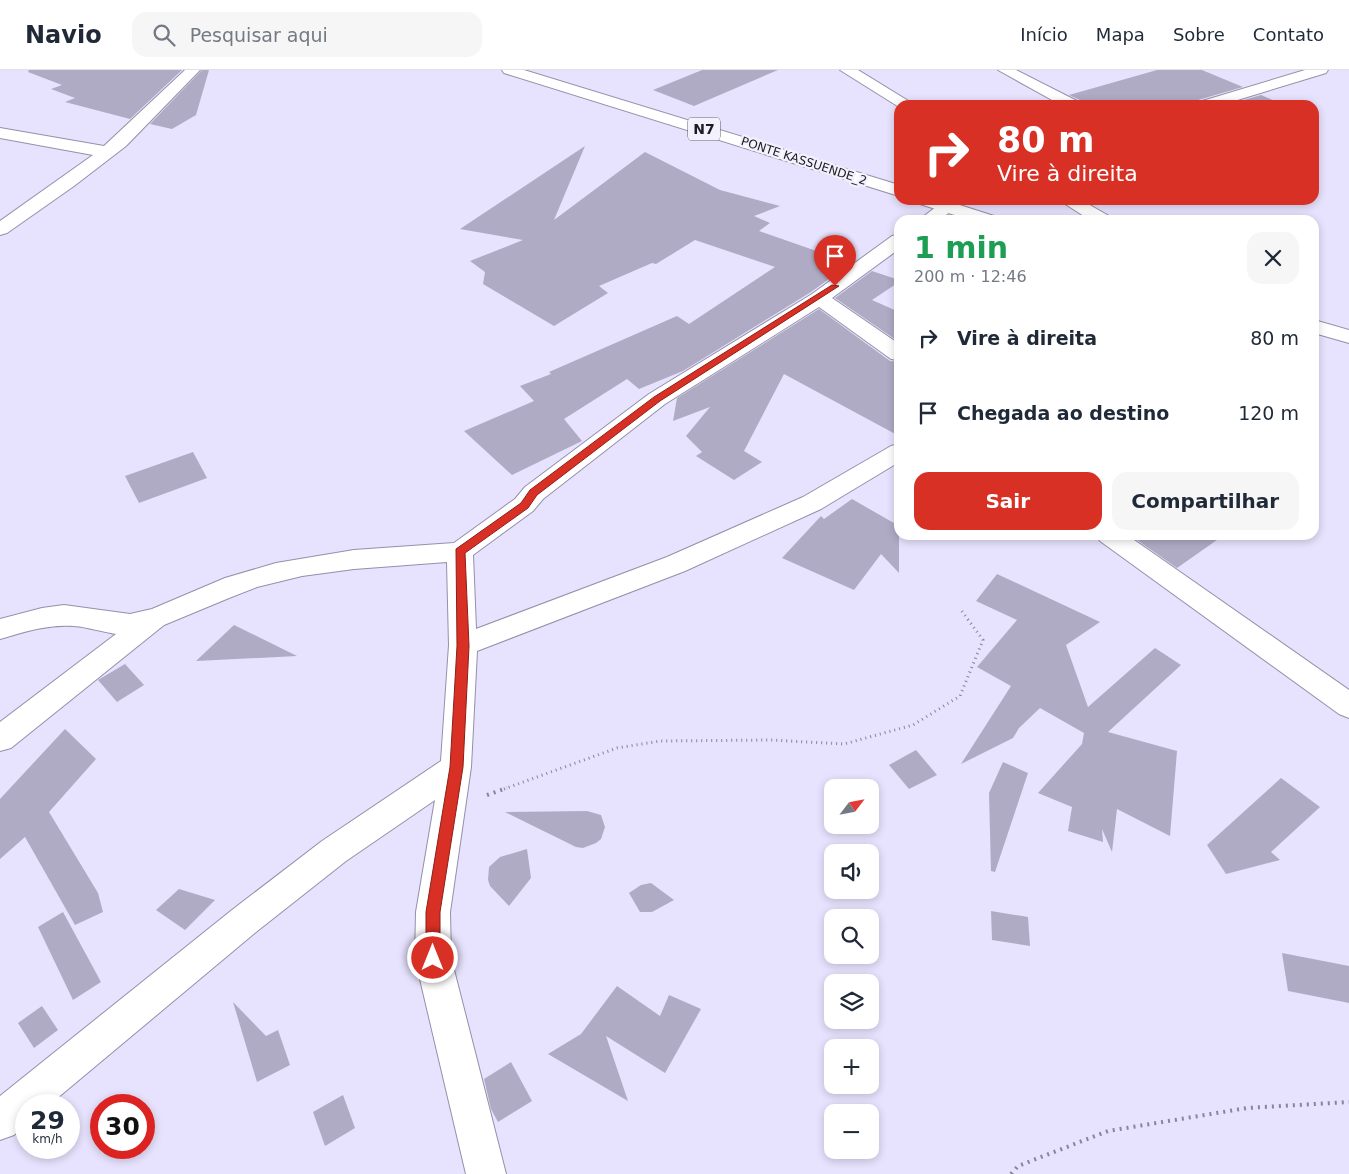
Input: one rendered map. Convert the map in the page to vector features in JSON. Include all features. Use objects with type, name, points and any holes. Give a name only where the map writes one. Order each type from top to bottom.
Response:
[{"type":"main road","points":[[0,228],[120,142],[194,70]]},
{"type":"main road","name":"PONTE KASSUENDE_2","points":[[509,70],[894,189]]},
{"type":"main road","points":[[847,70],[898,100]]},
{"type":"main road","points":[[1004,70],[1063,100]]},
{"type":"main road","points":[[1222,100],[1321,70]]},
{"type":"main road","points":[[1260,73],[1282,82]]},
{"type":"main road","points":[[0,133],[107,152]]},
{"type":"main road","points":[[941,205],[972,215]]},
{"type":"main road","points":[[1077,205],[1094,215]]},
{"type":"main road","points":[[935,215],[947,207]]},
{"type":"main road","points":[[0,630],[26,621],[57,616],[84,616],[112,624],[130,624],[158,617],[249,580],[290,569],[336,561],[460,552],[524,505],[534,492],[657,399],[819,298],[894,244]]},
{"type":"main road","points":[[819,298],[894,350]]},
{"type":"main road","points":[[1319,328],[1349,338]]},
{"type":"main road","points":[[463,646],[676,564],[812,503],[894,454]]},
{"type":"main road","points":[[1116,540],[1349,706]]},
{"type":"main road","points":[[460,552],[463,646],[456,767],[433,912],[433,958],[486,1174]]},
{"type":"main road","points":[[0,739],[158,617]]},
{"type":"main road","points":[[0,1121],[244,921],[334,851],[398,809],[456,767]]},
{"type":"path","points":[[450,805],[501,792],[617,748],[660,741],[772,740],[844,744],[912,724],[960,696],[982,640],[961,610]]},
{"type":"path","points":[[1011,1174],[1018,1166],[1108,1131],[1246,1108],[1349,1102]]},
{"type":"building","points":[[29,70],[182,70],[130,119],[65,102],[75,98],[51,89],[62,85],[28,72]]},
{"type":"building","points":[[202,70],[209,70],[196,115],[172,129],[150,124]]},
{"type":"building","points":[[702,70],[778,70],[694,106],[653,90]]},
{"type":"building","points":[[1157,70],[1202,70],[1243,87],[1198,100],[1080,100],[1069,95]]},
{"type":"building","points":[[1261,95],[1272,100],[1244,100]]},
{"type":"building","points":[[585,146],[554,220],[645,152],[720,190],[780,206],[754,216],[770,223],[759,231],[851,263],[811,292],[683,371],[639,389],[627,379],[564,419],[582,441],[512,475],[464,431],[534,401],[520,386],[551,374],[549,372],[677,316],[689,324],[775,267],[695,240],[656,264],[652,263],[599,286],[608,293],[554,326],[483,284],[485,272],[470,261],[523,240],[460,229]]},
{"type":"building","points":[[872,271],[894,278],[894,285],[872,300],[894,310],[894,339],[835,298]]},
{"type":"building","points":[[819,309],[890,361],[894,361],[894,433],[784,374],[744,451],[762,462],[734,480],[696,456],[702,452],[686,436],[710,407],[673,421],[677,398]]},
{"type":"building","points":[[193,452],[207,478],[139,503],[125,476]]},
{"type":"building","points":[[852,499],[894,523],[894,540],[899,540],[899,573],[881,554],[854,590],[782,558],[821,516],[824,519]]},
{"type":"building","points":[[1137,540],[1217,540],[1177,568]]},
{"type":"building","points":[[997,574],[1100,622],[1066,645],[1088,707],[1155,648],[1181,665],[1108,732],[1177,751],[1170,836],[1117,809],[1112,852],[1102,829],[1103,842],[1068,831],[1072,807],[1038,793],[1082,744],[1084,733],[1040,708],[1019,728],[1013,738],[961,764],[1011,686],[977,667],[1017,620],[976,601]]},
{"type":"building","points":[[234,625],[297,656],[196,661]]},
{"type":"building","points":[[125,664],[144,685],[117,702],[98,680]]},
{"type":"building","points":[[65,729],[96,759],[49,812],[98,893],[103,912],[75,925],[25,837],[0,859],[0,799]]},
{"type":"building","points":[[916,750],[937,775],[909,789],[889,765]]},
{"type":"building","points":[[1003,762],[1028,773],[995,872],[991,871],[989,793]]},
{"type":"building","points":[[1281,778],[1320,807],[1271,852],[1280,860],[1226,874],[1207,845]]},
{"type":"building","points":[[587,811],[601,815],[605,827],[601,839],[583,848],[576,847],[505,812]]},
{"type":"building","points":[[527,849],[531,878],[509,906],[490,886],[488,880],[489,867],[500,857]]},
{"type":"building","points":[[651,883],[674,900],[652,912],[640,912],[629,893],[641,885]]},
{"type":"building","points":[[179,889],[215,900],[185,930],[156,910]]},
{"type":"building","points":[[991,911],[1028,917],[1030,946],[992,940]]},
{"type":"building","points":[[63,912],[101,982],[73,1000],[38,927]]},
{"type":"building","points":[[1282,953],[1349,966],[1349,1003],[1288,991]]},
{"type":"building","points":[[617,986],[660,1016],[669,995],[701,1009],[665,1073],[606,1036],[628,1101],[548,1054],[581,1034]]},
{"type":"building","points":[[233,1002],[266,1036],[278,1030],[290,1065],[257,1082]]},
{"type":"building","points":[[42,1006],[58,1030],[34,1048],[18,1023]]},
{"type":"building","points":[[511,1062],[532,1101],[498,1122],[491,1109],[484,1079]]},
{"type":"building","points":[[343,1095],[355,1128],[325,1146],[313,1112]]},
{"type":"route","points":[[433,958],[433,912],[456,767],[463,646],[460,552],[524,505],[534,492],[657,399],[819,298],[835,286]]}]
